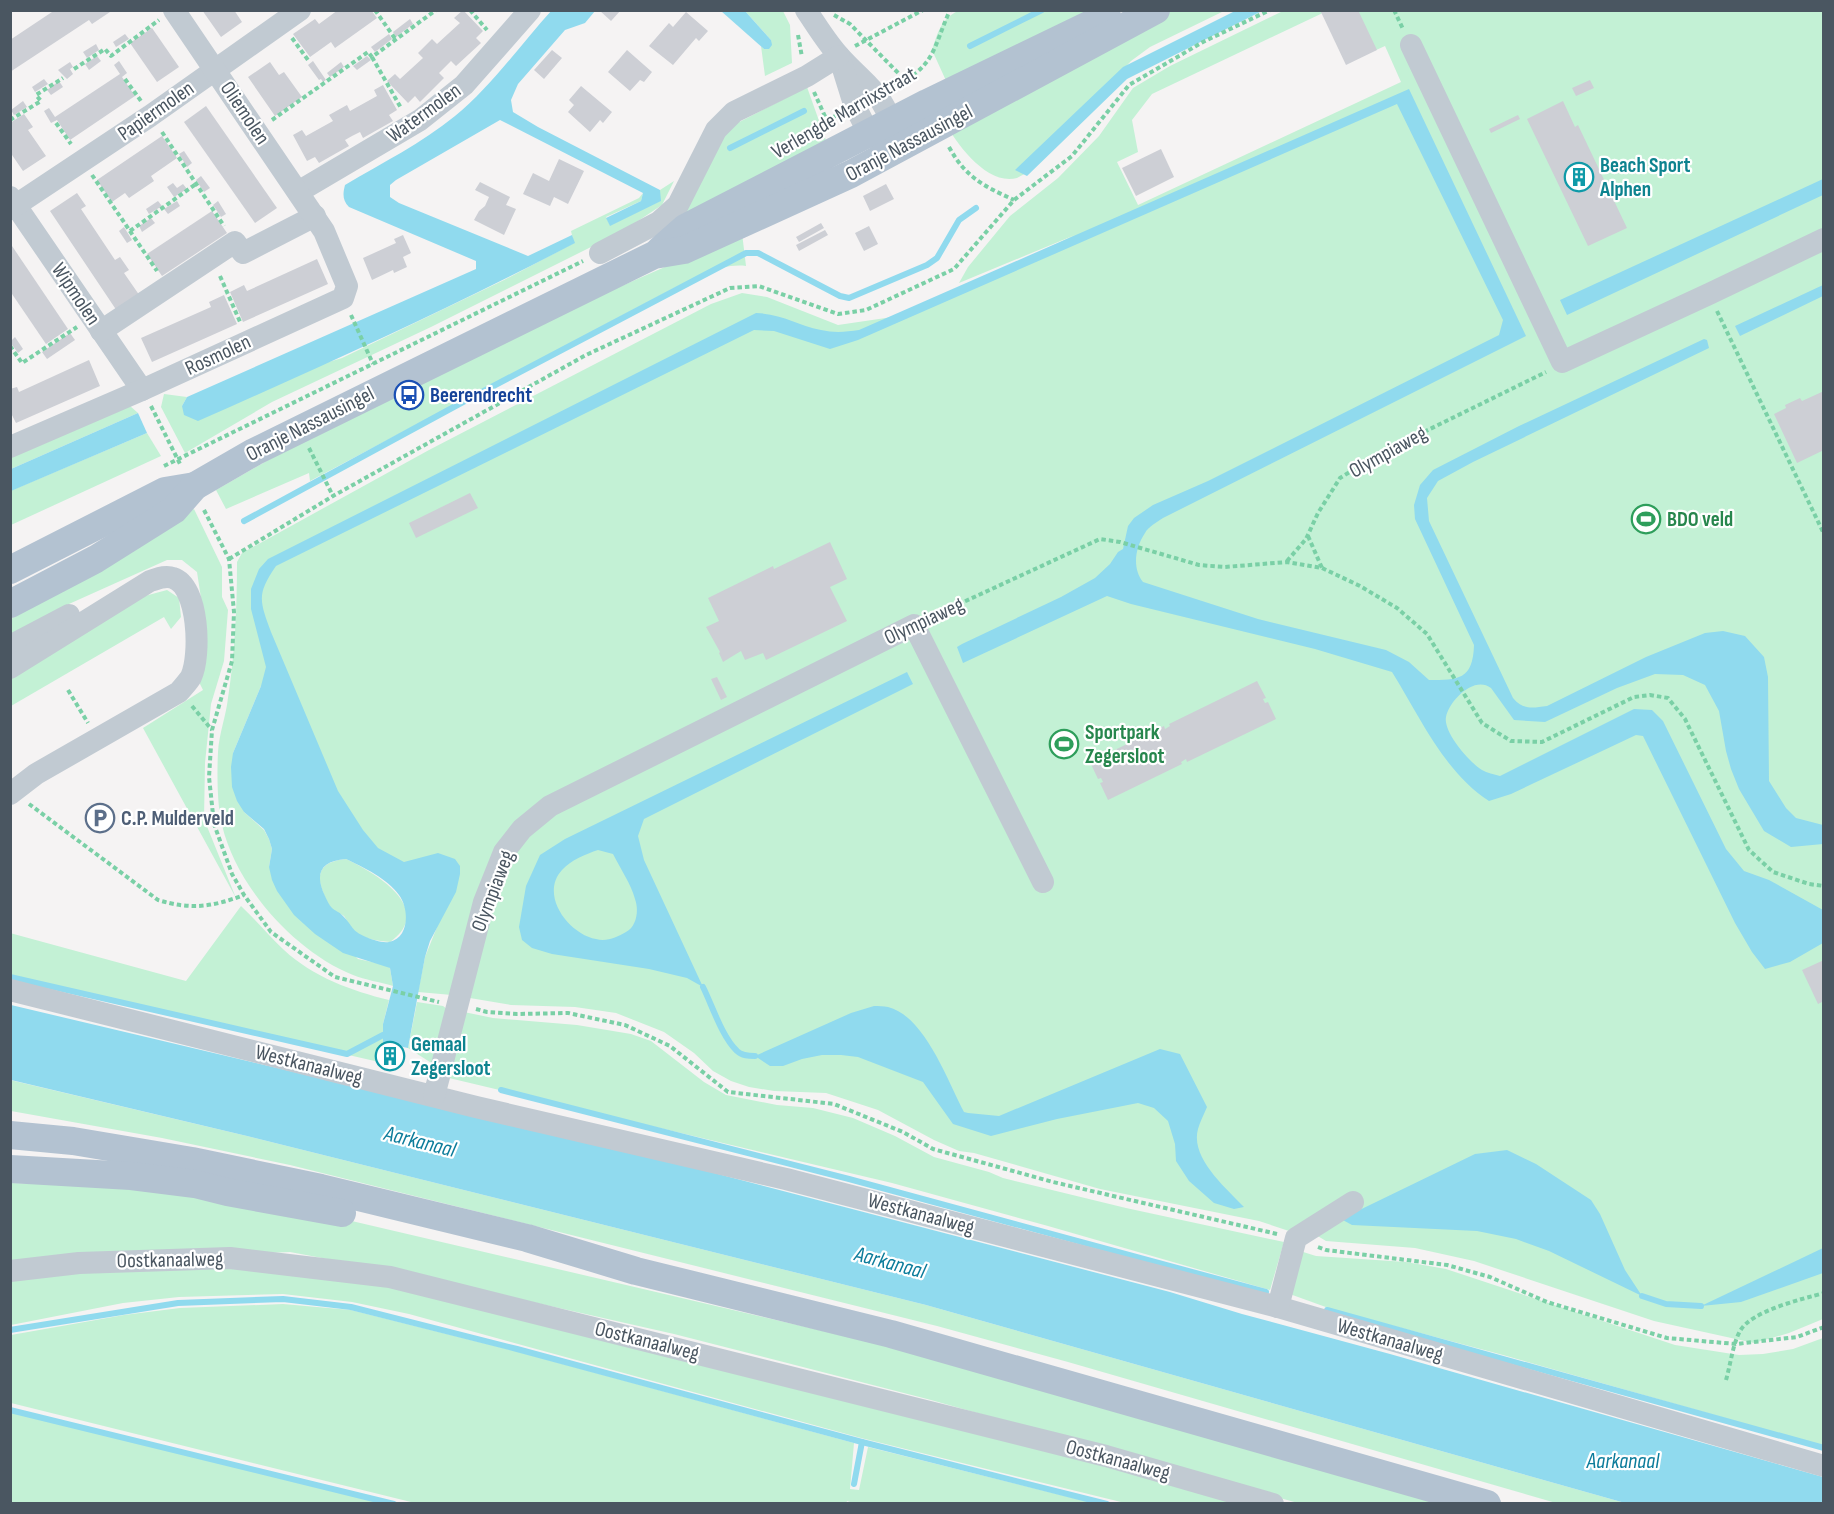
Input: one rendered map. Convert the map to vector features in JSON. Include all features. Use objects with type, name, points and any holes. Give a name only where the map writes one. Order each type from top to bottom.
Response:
[{"type":"main road","name":"Oranje Nassausingel","points":[[10,570],[164,491],[197,485],[264,447],[654,255],[685,228],[880,128],[1119,10]]},
{"type":"main road","name":"Oranje Nassausingel","points":[[654,255],[684,250],[851,174],[1156,10]]},
{"type":"main road","name":"Oranje Nassausingel","points":[[10,604],[96,559],[164,491]]},
{"type":"main road","points":[[10,1135],[92,1144],[209,1164],[321,1188],[506,1233],[600,1261],[891,1334],[1487,1503]]},
{"type":"main road","points":[[10,1168],[131,1176],[195,1184],[523,1251],[600,1261]]},
{"type":"street","name":"Watermolen","points":[[298,192],[411,126],[464,85],[530,10]]},
{"type":"street","points":[[806,10],[839,56],[877,93],[880,128]]},
{"type":"street","name":"Oliemolen","points":[[169,14],[215,69],[315,216]]},
{"type":"street","name":"Papiermolen","points":[[12,204],[83,161],[291,17]]},
{"type":"street","points":[[1411,45],[1562,362],[1824,238]]},
{"type":"street","points":[[839,56],[854,104],[880,128],[897,150]]},
{"type":"street","points":[[600,253],[659,222],[678,205],[716,130],[734,112],[807,76],[839,56]]},
{"type":"street","name":"Wipmolen","points":[[12,204],[141,390]]},
{"type":"street","points":[[97,324],[167,287],[211,256],[315,216]]},
{"type":"street","name":"Rosmolen","points":[[10,447],[343,298],[347,286],[324,231],[315,216]]},
{"type":"street","points":[[10,668],[150,581],[165,577],[175,578],[187,590],[193,606],[196,650],[191,677],[179,692],[36,774],[13,792]]},
{"type":"street","points":[[10,646],[70,615],[122,598]]},
{"type":"street","points":[[914,624],[1043,882]]},
{"type":"street","name":"Olympiaweg","points":[[434,1096],[484,902],[504,852],[522,829],[550,806],[914,624]]},
{"type":"street","name":"Westkanaalweg","points":[[10,990],[434,1096],[786,1179],[1278,1307],[1824,1466]]},
{"type":"street","points":[[1278,1307],[1296,1238],[1353,1202]]},
{"type":"street","name":"Oostkanaalweg","points":[[10,1271],[79,1263],[230,1258],[390,1277],[1106,1456],[1273,1503]]},
{"type":"path","points":[[375,10],[396,40]]},
{"type":"path","points":[[372,57],[436,10]]},
{"type":"path","points":[[826,10],[850,24],[906,81]]},
{"type":"path","points":[[839,56],[923,10]]},
{"type":"path","name":"Verlengde Marnixstraat","points":[[877,93],[906,81],[929,62],[950,10]]},
{"type":"path","points":[[229,559],[333,496],[586,355],[730,288],[759,286],[838,314],[866,310],[954,269],[1014,200],[1072,156],[1129,85],[1203,42],[1270,10]]},
{"type":"path","points":[[74,69],[105,49],[111,56],[169,14]]},
{"type":"path","points":[[257,131],[368,52],[411,126]]},
{"type":"path","points":[[10,120],[40,101],[36,95],[63,78]]},
{"type":"path","points":[[125,79],[239,247]]},
{"type":"path","name":"Verlengde Marnixstraat","points":[[820,130],[830,119],[854,104]]},
{"type":"path","points":[[57,123],[167,287]]},
{"type":"path","points":[[130,231],[196,184]]},
{"type":"path","name":"Oranje Nassausingel","points":[[164,491],[195,452],[600,253]]},
{"type":"path","points":[[211,256],[249,341]]},
{"type":"path","points":[[1709,294],[1824,534]]},
{"type":"path","points":[[349,311],[373,364]]},
{"type":"path","points":[[10,346],[22,363],[97,324]]},
{"type":"path","name":"Olympiaweg","points":[[914,624],[1100,539],[1120,542],[1199,565],[1225,567],[1287,562],[1308,535],[1318,513],[1340,478],[1378,454],[1549,371],[1562,362]]},
{"type":"path","points":[[141,390],[197,485],[229,559],[234,612],[232,661],[212,730],[209,777],[214,824],[232,874],[271,932],[335,977],[421,998]]},
{"type":"path","points":[[307,445],[333,496]]},
{"type":"path","points":[[1308,535],[1322,568]]},
{"type":"path","points":[[1287,562],[1322,568],[1360,586],[1397,608],[1427,634],[1482,723],[1511,741],[1542,742],[1634,697],[1650,695],[1668,698],[1685,719],[1749,850],[1773,872],[1809,884],[1824,886]]},
{"type":"path","points":[[68,690],[97,738]]},
{"type":"path","points":[[179,692],[212,730]]},
{"type":"path","points":[[13,792],[158,900],[176,905],[208,907],[244,895]]},
{"type":"path","points":[[457,1005],[487,1012],[568,1013],[626,1025],[670,1046],[728,1092],[834,1104],[903,1132],[933,1149],[1053,1182],[1296,1238],[1326,1250],[1447,1265],[1490,1277],[1547,1302],[1667,1338],[1736,1344],[1797,1336],[1824,1328]]},
{"type":"path","points":[[1726,1380],[1740,1331],[1750,1320],[1785,1304],[1824,1293]]},
{"type":"green space","points":[[745,11],[783,11],[790,25],[792,63],[765,76],[761,46],[764,49],[771,40]]},
{"type":"green space","points":[[958,11],[1098,11],[948,85],[932,50],[944,22]]},
{"type":"green space","points":[[1168,11],[1224,11],[1150,47],[1131,61],[1030,171],[1017,178],[1006,179],[984,170],[965,152],[945,123]]},
{"type":"green space","name":"Sportpark Zegersloot","points":[[1283,11],[1327,11],[1152,94],[1132,120],[1138,152],[1117,162],[1138,205],[1401,82],[1385,46],[1374,51],[1357,11],[1823,11],[1823,1319],[1789,1333],[1754,1343],[1654,1321],[1474,1261],[1415,1248],[1326,1241],[1316,1235],[1292,1232],[1259,1221],[1100,1189],[974,1153],[959,1151],[878,1110],[826,1093],[774,1091],[731,1081],[713,1071],[694,1053],[664,1032],[616,1013],[575,1007],[511,1005],[418,992],[425,957],[437,927],[357,848],[261,686],[233,753],[244,812],[264,830],[269,839],[272,849],[269,867],[358,959],[386,965],[390,968],[393,986],[358,977],[331,964],[290,934],[254,893],[229,848],[219,808],[218,752],[232,664],[237,562],[242,553],[429,450],[711,304],[742,293],[767,297],[838,325],[906,315],[1075,235],[959,283],[968,267],[1010,216],[1058,178],[1099,136],[1133,88],[1170,66]]},
{"type":"green space","points":[[807,87],[829,149],[681,220],[714,135]]},
{"type":"green space","points":[[674,181],[662,205],[623,231],[431,327],[272,402],[185,453],[161,407],[164,394],[187,397],[182,406],[342,358],[504,280],[574,243],[571,231],[639,198],[643,193],[641,201],[606,217],[610,225],[660,201],[660,190]]},
{"type":"green space","points":[[742,233],[746,266],[719,269],[676,287],[310,481],[309,473],[226,509],[216,490],[312,435],[508,336]]},
{"type":"green space","points":[[130,406],[138,413],[11,469],[11,456]]},
{"type":"green space","points":[[147,433],[161,456],[11,525],[10,491]]},
{"type":"green space","points":[[194,509],[222,567],[222,597],[228,610],[224,661],[211,704],[205,763],[204,819],[236,898],[143,728],[203,690],[199,682],[201,598],[197,572],[182,560],[167,560],[60,608],[11,635],[11,619]]},
{"type":"green space","points":[[167,590],[179,598],[181,617],[171,629],[164,617],[11,706],[11,676],[141,597]]},
{"type":"green space","points":[[346,859],[385,882],[404,905],[407,917],[403,929],[390,942],[358,934],[351,928],[344,916],[333,910],[328,903],[321,884],[321,872],[332,862]]},
{"type":"green space","points":[[241,906],[284,950],[307,968],[334,982],[389,1000],[383,1024],[383,1043],[379,1062],[11,977],[10,933],[186,981]]},
{"type":"green space","points":[[417,1002],[443,1006],[447,1009],[433,1064],[408,1048]]},
{"type":"green space","points":[[464,1012],[493,1018],[577,1025],[631,1034],[651,1041],[704,1082],[726,1095],[777,1105],[813,1108],[853,1118],[895,1136],[934,1157],[1003,1178],[1126,1208],[1284,1242],[1270,1290],[892,1183],[449,1078]]},
{"type":"green space","points":[[10,1080],[247,1136],[926,1305],[1625,1503],[1556,1503],[937,1326],[290,1165],[162,1138],[11,1111]]},
{"type":"green space","points":[[11,1183],[133,1187],[309,1211],[892,1347],[1464,1503],[1298,1503],[931,1400],[674,1334],[413,1275],[290,1252],[11,1264]]},
{"type":"green space","points":[[1300,1251],[1316,1256],[1406,1262],[1446,1269],[1675,1345],[1739,1355],[1763,1354],[1793,1349],[1823,1338],[1823,1446],[1503,1355],[1334,1310],[1287,1293]]},
{"type":"green space","points":[[181,1263],[379,1283],[770,1375],[1239,1503],[1125,1503],[861,1438],[409,1314],[352,1302],[283,1294],[179,1297],[123,1303],[11,1325],[10,1279]]},
{"type":"green space","points":[[283,1304],[351,1310],[515,1351],[854,1443],[850,1489],[859,1490],[868,1447],[1093,1503],[856,1504],[847,1501],[846,1504],[415,1503],[11,1403],[11,1335],[124,1315],[180,1308]]},
{"type":"green space","points":[[11,1412],[380,1503],[11,1503]]},
{"type":"water","points":[[552,10],[595,11],[585,23],[565,30],[518,84],[511,100],[513,112],[660,190],[661,201],[610,226],[606,218],[641,201],[643,193],[500,120],[396,180],[390,185],[390,197],[399,203],[528,256],[572,235],[575,243],[388,335],[198,421],[184,415],[182,406],[187,397],[476,269],[476,261],[349,207],[345,202],[345,185],[415,144],[455,116],[493,79]]},
{"type":"water","points":[[721,11],[745,11],[771,40],[772,45],[769,49],[764,49]]},
{"type":"water","points":[[1235,11],[1262,11],[1127,79],[1027,176],[1015,170],[1123,67]]},
{"type":"water","points":[[1409,89],[1526,336],[1163,518],[1148,529],[1139,545],[1136,558],[1137,571],[1143,582],[1258,619],[1386,650],[1409,662],[1429,680],[1462,676],[1471,665],[1474,645],[1415,519],[1414,505],[1420,485],[1433,470],[1519,426],[1704,339],[1707,340],[1709,348],[1438,481],[1427,498],[1429,521],[1513,698],[1524,706],[1532,708],[1547,706],[1646,657],[1705,633],[1723,631],[1745,636],[1764,657],[1768,677],[1769,781],[1786,808],[1796,818],[1823,825],[1823,844],[1791,847],[1764,831],[1739,789],[1731,769],[1719,711],[1705,685],[1683,675],[1655,674],[1617,688],[1545,722],[1514,720],[1491,688],[1477,685],[1470,687],[1457,697],[1448,711],[1446,723],[1458,746],[1470,760],[1484,771],[1500,776],[1634,709],[1652,710],[1663,721],[1726,849],[1744,871],[1769,880],[1823,910],[1823,943],[1790,962],[1765,969],[1735,923],[1643,736],[1636,735],[1511,794],[1489,801],[1473,789],[1446,759],[1392,672],[1315,649],[1131,604],[1107,596],[963,663],[957,647],[1095,578],[1123,549],[1128,526],[1134,518],[1153,505],[1208,481],[1499,335],[1503,320],[1397,104],[858,340],[830,349],[774,331],[754,330],[276,566],[263,591],[264,613],[338,791],[363,830],[378,848],[404,862],[438,853],[455,859],[460,866],[456,892],[430,941],[425,957],[408,1048],[383,1043],[383,1024],[393,986],[390,968],[343,953],[315,934],[294,915],[272,880],[269,867],[272,849],[269,839],[264,829],[244,812],[232,787],[233,753],[261,686],[266,667],[251,609],[251,589],[259,569],[268,559],[756,313],[774,315],[826,331],[859,330]],"holes":[[[346,859],[375,874],[399,895],[405,907],[406,922],[401,935],[396,939],[383,942],[361,935],[329,904],[322,888],[320,875],[325,866],[331,862]]]},
{"type":"water","points":[[1823,179],[1823,195],[1567,315],[1560,300]]},
{"type":"water","points":[[1823,285],[1823,296],[1740,336],[1735,326]]},
{"type":"water","points":[[138,413],[147,433],[11,491],[11,469]]},
{"type":"water","points":[[907,672],[913,684],[644,819],[638,836],[644,860],[703,987],[687,978],[649,969],[552,954],[532,948],[522,940],[519,927],[526,886],[540,855],[565,839]],"holes":[[[598,850],[613,854],[633,893],[637,908],[636,917],[633,926],[626,932],[612,939],[600,940],[586,936],[567,922],[560,912],[554,891],[556,880],[562,870],[574,860]]]},
{"type":"water","name":"Aarkanaal","points":[[11,1005],[653,1157],[1170,1292],[1823,1477],[1823,1503],[1625,1503],[926,1305],[247,1136],[11,1080]]},
{"type":"water","points":[[874,1006],[888,1007],[901,1013],[913,1023],[934,1052],[964,1112],[968,1113],[999,1116],[1160,1049],[1180,1054],[1207,1107],[1198,1129],[1199,1151],[1219,1182],[1244,1207],[1234,1209],[1214,1203],[1189,1181],[1176,1161],[1175,1144],[1168,1121],[1154,1108],[1138,1103],[1057,1119],[991,1136],[953,1124],[923,1082],[858,1057],[822,1055],[783,1066],[770,1066],[755,1056],[851,1013]]},
{"type":"water","points":[[1507,1150],[1536,1164],[1591,1200],[1600,1214],[1625,1270],[1642,1296],[1549,1251],[1516,1239],[1477,1231],[1352,1225],[1341,1219],[1475,1154]]},
{"type":"water","points":[[1823,1248],[1823,1273],[1741,1302],[1701,1306]]},
{"type":"building","points":[[55,10],[113,10],[92,24],[89,20],[10,72],[10,40]]},
{"type":"building","points":[[202,10],[234,10],[242,22],[221,37]]},
{"type":"building","points":[[338,10],[371,10],[377,18],[335,48],[331,42],[310,57],[293,34],[315,19],[319,24]]},
{"type":"building","points":[[463,10],[483,31],[476,38],[481,43],[456,66],[451,61],[439,73],[444,78],[420,102],[415,96],[408,103],[387,81],[395,74],[400,79],[423,58],[418,53],[432,39],[437,44],[460,23],[454,18]]},
{"type":"building","points":[[599,10],[621,10],[611,21]]},
{"type":"building","points":[[1320,10],[1358,10],[1377,50],[1346,65]]},
{"type":"building","points":[[686,12],[708,31],[699,41],[696,38],[673,65],[649,46],[669,23],[673,27]]},
{"type":"building","points":[[410,19],[413,24],[396,37],[393,32]]},
{"type":"building","points":[[152,28],[179,67],[157,82],[130,43]]},
{"type":"building","points":[[125,34],[129,39],[116,47],[113,42]]},
{"type":"building","points":[[389,34],[392,39],[375,52],[371,47]]},
{"type":"building","points":[[96,44],[99,50],[87,58],[83,52]]},
{"type":"building","points":[[552,50],[562,58],[544,79],[534,70]]},
{"type":"building","points":[[627,50],[652,72],[644,82],[640,80],[630,91],[608,72]]},
{"type":"building","points":[[97,56],[101,61],[89,70],[85,64]]},
{"type":"building","points":[[367,56],[371,60],[357,70],[353,66]]},
{"type":"building","points":[[119,61],[127,73],[122,77],[135,96],[70,140],[57,120],[51,123],[44,111],[49,108],[55,117],[120,74],[114,65]]},
{"type":"building","points":[[313,61],[326,80],[323,82],[308,65]]},
{"type":"building","points":[[70,62],[73,74],[67,79],[58,70]]},
{"type":"building","points":[[270,62],[279,75],[284,72],[302,97],[275,116],[248,77]]},
{"type":"building","points":[[341,62],[344,67],[330,77],[327,73]]},
{"type":"building","points":[[44,79],[48,84],[35,92],[32,87]]},
{"type":"building","points":[[1590,80],[1594,88],[1576,96],[1572,88]]},
{"type":"building","points":[[59,81],[63,87],[51,95],[47,90]]},
{"type":"building","points":[[383,85],[397,110],[389,115],[393,121],[363,138],[360,132],[352,136],[345,140],[349,146],[319,163],[315,157],[307,161],[293,135],[302,130],[306,136],[333,121],[329,115],[347,105],[350,111],[377,96],[374,90]]},
{"type":"building","points":[[581,86],[612,112],[603,123],[600,120],[590,132],[568,112],[574,105],[569,100]]},
{"type":"building","points":[[23,101],[27,107],[14,115],[11,110]]},
{"type":"building","name":"Beach Sport Alphen","points":[[1563,101],[1575,127],[1578,125],[1627,228],[1588,246],[1527,119]]},
{"type":"building","points":[[206,106],[277,208],[255,223],[184,122]]},
{"type":"building","points":[[24,114],[33,127],[28,130],[46,156],[23,171],[10,152],[10,123]]},
{"type":"building","points":[[1518,115],[1520,119],[1491,133],[1489,129]]},
{"type":"building","points":[[162,136],[177,158],[151,176],[154,181],[129,198],[125,193],[112,202],[97,180]]},
{"type":"building","points":[[1161,149],[1174,177],[1136,196],[1122,168]]},
{"type":"building","points":[[184,151],[192,163],[187,167],[179,154]]},
{"type":"building","points":[[559,159],[584,171],[568,204],[554,197],[550,206],[523,194],[533,173],[549,181]]},
{"type":"building","points":[[201,176],[210,188],[204,192],[196,180]]},
{"type":"building","points":[[480,182],[510,197],[506,205],[516,209],[504,235],[474,220],[489,197],[475,190]]},
{"type":"building","points":[[173,183],[177,188],[183,184],[187,189],[174,197],[167,187]]},
{"type":"building","points":[[886,184],[894,199],[870,211],[863,196]]},
{"type":"building","points":[[77,193],[86,206],[81,209],[115,260],[120,257],[129,270],[124,273],[142,299],[119,314],[50,211]]},
{"type":"building","points":[[158,201],[162,206],[149,214],[146,209]]},
{"type":"building","points":[[177,201],[180,206],[168,214],[164,209]]},
{"type":"building","points":[[218,201],[226,214],[221,217],[213,205]]},
{"type":"building","points":[[212,211],[227,233],[162,276],[147,254]]},
{"type":"building","points":[[151,218],[155,223],[142,232],[139,226]]},
{"type":"building","points":[[821,223],[824,228],[799,242],[796,237]]},
{"type":"building","points":[[869,226],[878,244],[864,251],[855,233]]},
{"type":"building","points":[[124,227],[132,240],[127,243],[119,231]]},
{"type":"building","points":[[825,230],[828,235],[799,251],[796,245]]},
{"type":"building","points":[[403,235],[411,253],[403,257],[407,267],[394,273],[393,270],[372,280],[363,258],[396,243],[394,239]]},
{"type":"building","points":[[10,243],[68,329],[46,344],[10,291]]},
{"type":"building","points":[[317,259],[328,284],[243,322],[230,292],[244,285],[247,291]]},
{"type":"building","points":[[224,295],[237,324],[152,362],[141,338],[211,307],[209,302]]},
{"type":"building","points":[[70,333],[75,340],[47,359],[42,352]]},
{"type":"building","points":[[15,337],[23,349],[18,353],[10,342]]},
{"type":"building","points":[[89,360],[100,386],[16,423],[10,411],[10,389],[17,387],[19,392]]},
{"type":"building","points":[[1824,391],[1824,450],[1797,463],[1774,414],[1786,408],[1785,405],[1800,398],[1802,401]]},
{"type":"building","points":[[470,493],[478,508],[416,538],[409,523]]},
{"type":"building","points":[[830,542],[847,579],[830,587],[847,621],[766,660],[763,653],[745,660],[741,651],[723,662],[706,627],[719,621],[708,598],[773,566],[774,569]]},
{"type":"building","points":[[717,677],[727,697],[721,700],[711,679]]},
{"type":"building","points":[[1257,681],[1266,698],[1263,699],[1265,703],[1268,702],[1276,719],[1187,762],[1186,759],[1181,762],[1182,764],[1108,800],[1100,783],[1103,782],[1101,778],[1098,779],[1090,762],[1164,726],[1165,729],[1170,726],[1169,724]]},
{"type":"building","points":[[1824,960],[1824,1001],[1818,1004],[1802,970]]},
{"type":"waterway","points":[[970,46],[1042,10]]},
{"type":"waterway","points":[[730,148],[804,111]]},
{"type":"waterway","points":[[244,521],[463,402],[746,253],[758,253],[840,296],[849,298],[927,265],[937,258],[959,220],[976,208]]},
{"type":"waterway","points":[[10,977],[347,1054],[383,1035]]},
{"type":"waterway","points":[[703,987],[732,1045],[741,1054],[755,1056]]},
{"type":"waterway","points":[[501,1090],[849,1179],[1266,1292]]},
{"type":"waterway","points":[[1642,1296],[1666,1304],[1701,1306]]},
{"type":"waterway","points":[[10,1330],[178,1303],[283,1299],[351,1307],[1107,1504]]},
{"type":"waterway","points":[[1327,1310],[1824,1448]]},
{"type":"waterway","points":[[10,1410],[394,1504]]},
{"type":"waterway","points":[[854,1484],[862,1442]]},
{"type":"place","name":"Beach Sport Alphen","points":[[1579,177]]},
{"type":"place","name":"Beerendrecht","points":[[409,395]]},
{"type":"place","name":"BDO veld","points":[[1646,519]]},
{"type":"place","name":"Sportpark Zegersloot","points":[[1064,744]]},
{"type":"place","name":"C.P. Mulderveld","points":[[100,818]]},
{"type":"place","name":"Gemaal Zegersloot","points":[[390,1056]]}]
